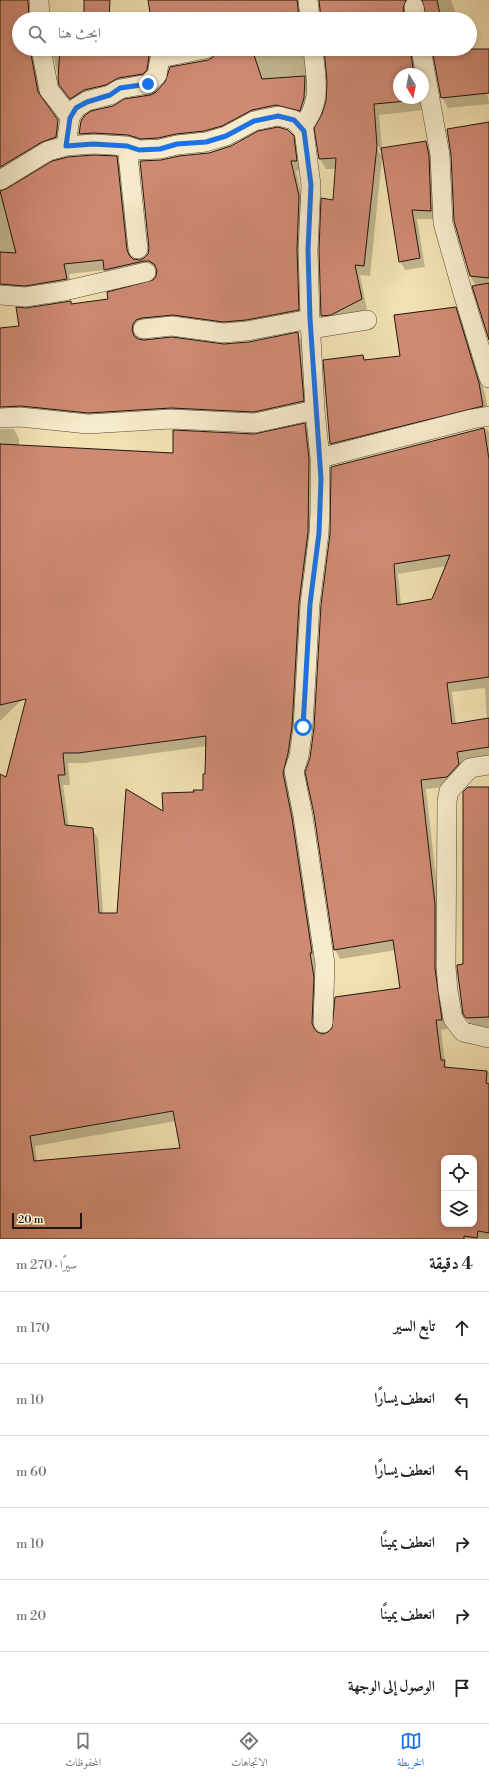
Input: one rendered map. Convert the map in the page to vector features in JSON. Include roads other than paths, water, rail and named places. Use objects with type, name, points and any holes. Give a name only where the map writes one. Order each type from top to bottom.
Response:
[{"type":"street","points":[[39,0],[40,12]]},
{"type":"street","points":[[308,0],[309,12]]},
{"type":"street","points":[[43,56],[49,90],[70,118]]},
{"type":"street","points":[[66,146],[70,118],[76,108],[87,102],[110,95],[120,88],[148,84],[157,75],[160,58],[170,56]]},
{"type":"street","points":[[301,128],[309,120],[316,101],[317,89],[314,56]]},
{"type":"street","points":[[422,56],[440,155],[443,223],[489,378]]},
{"type":"street","points":[[0,180],[48,151],[66,146],[93,144],[127,146],[139,150],[206,142],[226,136],[254,121],[278,116],[294,120],[304,131],[311,185],[308,250],[310,324],[315,410],[320,458],[319,533],[310,604],[306,704],[298,756],[294,771],[303,816],[325,964],[323,1023]]},
{"type":"street","points":[[127,146],[138,250]]},
{"type":"street","points":[[0,295],[25,297],[64,291],[146,272]]},
{"type":"street","points":[[143,329],[172,326],[222,333],[367,320]]},
{"type":"street","points":[[0,418],[20,417],[88,424],[171,419],[255,423],[315,410]]},
{"type":"street","points":[[320,458],[489,416]]},
{"type":"street","points":[[489,765],[470,768],[449,791],[447,801],[446,966],[453,1019],[463,1032],[489,1038]]}]
